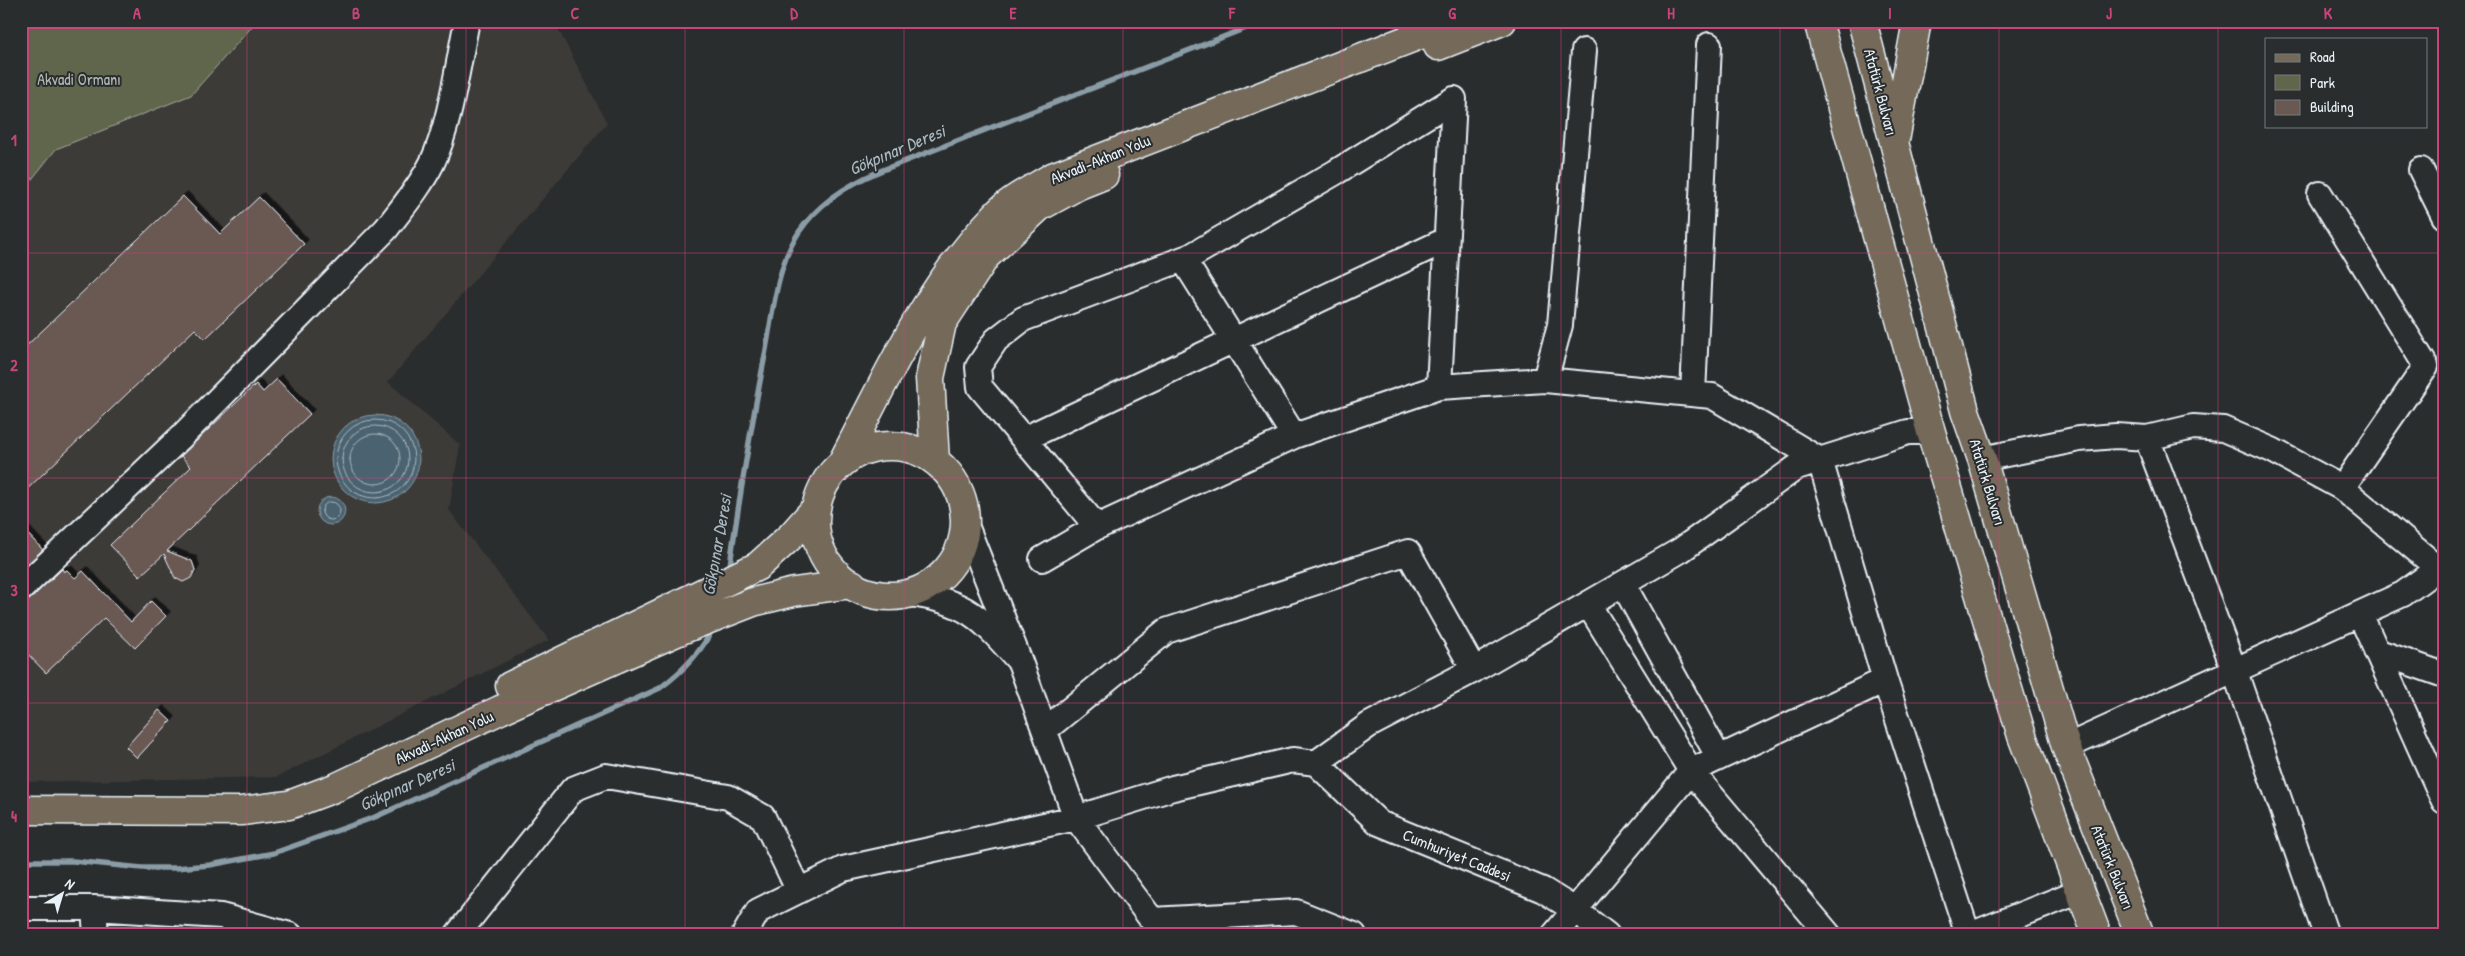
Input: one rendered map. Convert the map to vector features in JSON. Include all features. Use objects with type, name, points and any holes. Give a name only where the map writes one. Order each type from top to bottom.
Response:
[{"type":"main road","name":"Akvadi-Akhan Yolu","points":[[842,463],[914,324],[956,262],[997,213],[1052,176],[1456,21]]},
{"type":"main road","name":"Akvadi-Akhan Yolu","points":[[935,461],[930,378],[942,324],[986,256],[1039,207],[1079,185],[1502,21]]},
{"type":"main road","points":[[1818,21],[1931,432],[2022,736],[2097,935]]},
{"type":"main road","name":"Atatürk Bulvarı","points":[[1862,21],[1965,411],[1982,459],[2066,747],[2140,935]]},
{"type":"main road","points":[[1894,144],[1917,21]]},
{"type":"main road","points":[[890,446],[914,450],[935,461],[952,478],[962,500],[965,523],[961,547],[949,568],[931,584],[909,594],[886,596],[862,591],[842,578],[825,558],[816,534],[816,508],[825,483],[842,463],[864,450],[890,446]]},
{"type":"main road","name":"Akvadi-Akhan Yolu","points":[[21,793],[235,795],[282,790],[330,774],[758,566],[791,536],[816,508]]},
{"type":"main road","name":"Akvadi-Akhan Yolu","points":[[21,810],[242,811],[289,805],[337,787],[500,710],[681,630],[753,602],[794,592],[852,584]]},
{"type":"street","points":[[21,589],[180,438],[386,229],[413,194],[432,162],[443,132],[467,21]]},
{"type":"street","points":[[1693,394],[1709,45]]},
{"type":"street","points":[[1545,380],[1560,325],[1584,51]]},
{"type":"street","points":[[1097,526],[980,387],[978,367],[996,340],[1024,319],[1183,259],[1336,172],[1454,98],[1439,388]]},
{"type":"street","points":[[2421,170],[2444,216]]},
{"type":"street","points":[[2320,194],[2426,366],[2342,488]]},
{"type":"street","points":[[1024,439],[1446,240]]},
{"type":"street","points":[[1183,259],[1294,436]]},
{"type":"street","points":[[1042,559],[1097,526],[1294,436],[1439,388],[1545,380],[1712,396],[1820,460],[1885,680],[1969,935],[2080,891]]},
{"type":"street","points":[[1982,459],[2079,439],[2116,436],[2147,438],[2193,428],[2223,429],[2272,450],[2342,488],[2441,566],[2404,594],[2066,747]]},
{"type":"street","points":[[744,935],[758,911],[843,868],[1076,818],[1172,788],[1293,760],[1316,763],[1369,725],[1474,670],[1681,550],[1797,467],[1908,432],[1931,432]]},
{"type":"street","points":[[2147,438],[2234,672],[2326,935]]},
{"type":"street","points":[[965,523],[1020,662],[1076,818],[1152,920],[1296,912],[1354,935]]},
{"type":"street","points":[[1045,730],[1166,631],[1408,552],[1474,670]]},
{"type":"street","points":[[1623,584],[1719,758]]},
{"type":"street","points":[[909,594],[936,596],[962,607],[988,625],[1020,662]]},
{"type":"street","points":[[1588,604],[1690,771],[1829,935]]},
{"type":"street","points":[[2360,614],[2444,801]]},
{"type":"street","points":[[2376,651],[2444,675]]},
{"type":"street","points":[[1554,935],[1690,771],[1885,680]]},
{"type":"street","name":"Cumhuriyet Caddesi","points":[[1316,763],[1379,823],[1542,890],[1575,910],[1607,935]]},
{"type":"street","points":[[457,935],[572,789],[606,776],[728,797],[763,817],[799,891]]},
{"type":"street","points":[[21,908],[94,908],[290,935]]},
{"type":"street","points":[[94,908],[96,935]]},
{"type":"shaded area","points":[[257,21],[554,21],[607,123],[388,382],[460,445],[449,510],[549,640],[277,777],[21,782],[21,193],[56,149],[191,95]]},
{"type":"green space","name":"Akvadi Ormanı","points":[[21,21],[257,21],[191,95],[56,149],[21,193]]},
{"type":"water","points":[[375,415],[392,418],[406,428],[416,442],[419,459],[416,476],[406,490],[392,500],[375,503],[358,500],[344,490],[334,476],[331,459],[334,442],[344,428],[358,418]]},
{"type":"water","points":[[331,497],[341,501],[345,511],[341,521],[331,525],[321,521],[317,511],[321,501]]},
{"type":"building","points":[[183,196],[220,234],[259,197],[304,244],[205,339],[195,329],[21,495],[21,351]]},
{"type":"building","points":[[277,379],[310,414],[167,551],[192,561],[195,570],[191,578],[183,582],[175,578],[164,554],[140,576],[110,545],[191,467],[181,456],[256,384],[263,392]]},
{"type":"building","points":[[21,527],[43,550],[21,570]]},
{"type":"building","points":[[62,569],[64,572],[67,570],[75,578],[83,571],[131,622],[151,601],[166,616],[135,648],[104,618],[46,673],[21,647],[21,602],[30,599]]},
{"type":"building","points":[[159,710],[171,721],[137,758],[126,747]]},
{"type":"waterway","name":"Gökpınar Deresi","points":[[729,572],[776,291],[791,246],[807,221],[835,195],[880,171],[1264,21]]},
{"type":"waterway","name":"Gökpınar Deresi","points":[[21,861],[73,861],[142,868],[176,868],[210,865],[274,853],[375,817],[660,688],[691,660],[704,644],[714,626]]}]
